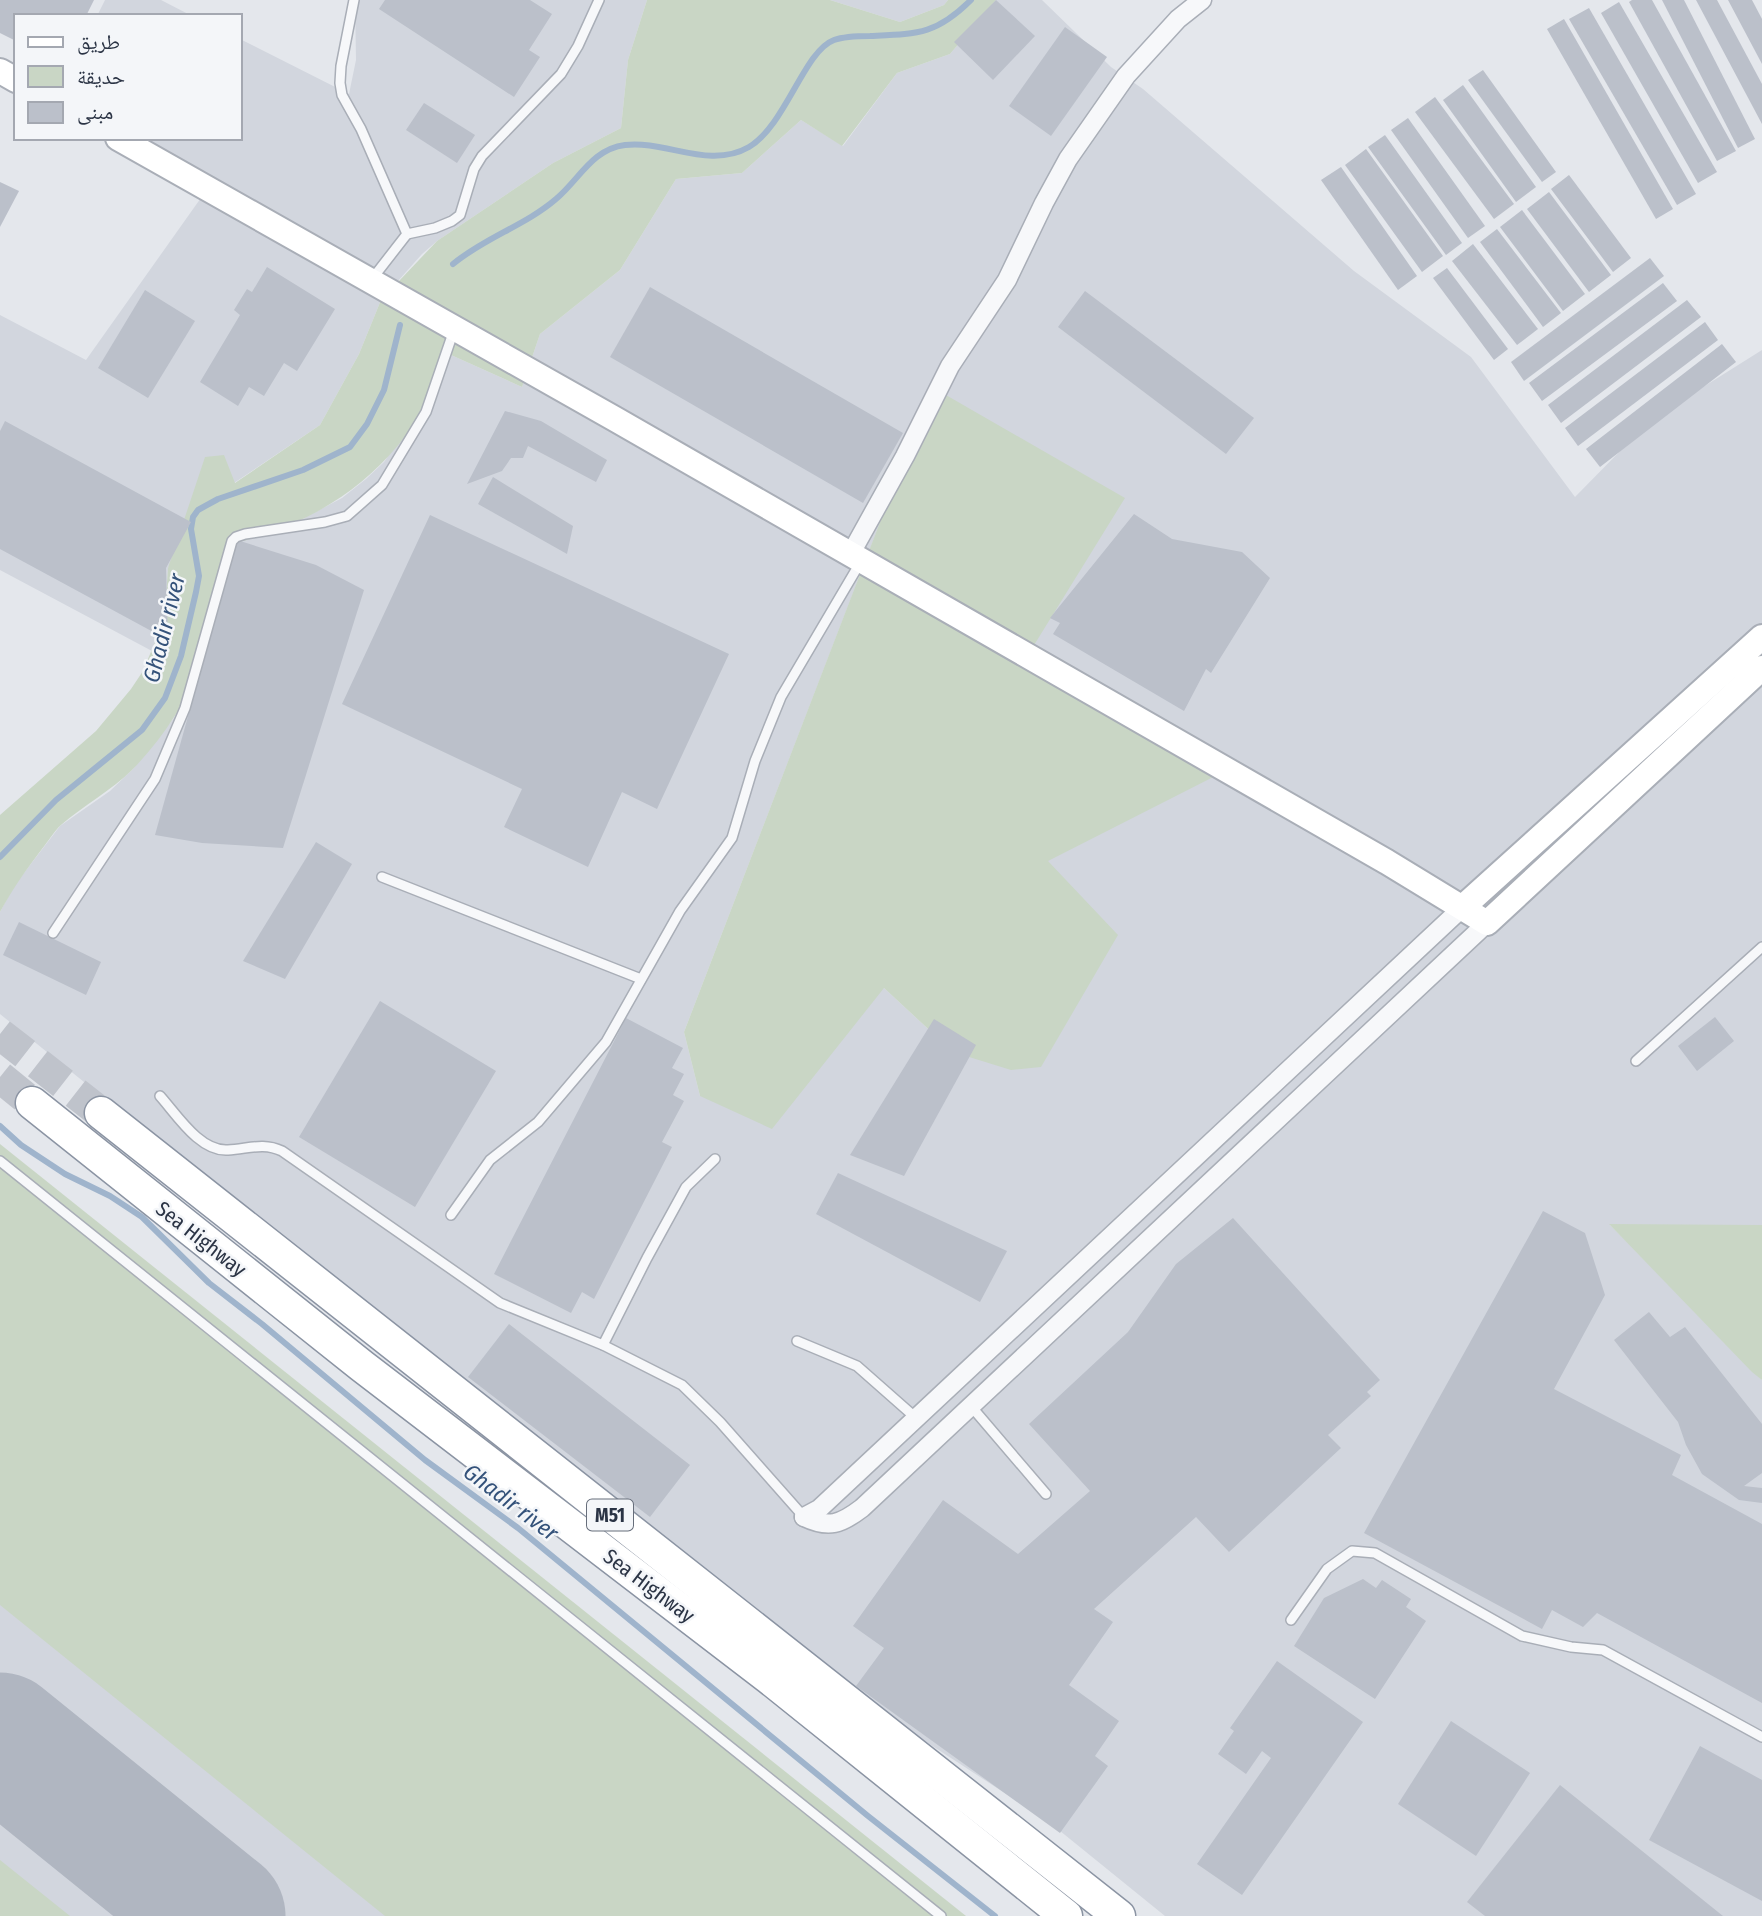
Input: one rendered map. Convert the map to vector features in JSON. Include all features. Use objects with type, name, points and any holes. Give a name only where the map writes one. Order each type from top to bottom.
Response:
[{"type":"highway","name":"Sea Highway","points":[[32,1103],[362,1366],[768,1677],[1066,1916]]},
{"type":"highway","name":"Sea Highway","points":[[101,1113],[1119,1916]]},
{"type":"street","points":[[856,558],[950,366],[1007,280],[1068,159],[1126,76],[1178,19],[1202,0]]},
{"type":"street","points":[[122,140],[856,558],[1487,923]]},
{"type":"street","points":[[804,1517],[818,1509],[1463,907],[1762,637]]},
{"type":"street","points":[[804,1517],[828,1524],[843,1522],[862,1508],[1762,668]]},
{"type":"street","points":[[1201,1152],[1220,1173]]},
{"type":"street","points":[[967,1371],[985,1392]]},
{"type":"street","points":[[938,1398],[954,1420]]},
{"type":"lane","points":[[354,0],[341,66],[342,95],[361,129],[407,234]]},
{"type":"lane","points":[[371,280],[407,234],[435,228],[460,215],[474,169],[482,156],[561,74],[578,46],[599,0]]},
{"type":"lane","points":[[53,933],[155,779],[184,708],[232,541],[245,534],[326,522],[347,516],[382,485],[426,412],[454,328]]},
{"type":"lane","points":[[451,1215],[490,1160],[538,1122],[606,1042],[680,911],[732,838],[755,761],[781,697],[856,558]]},
{"type":"lane","points":[[382,877],[642,978]]},
{"type":"lane","points":[[1636,1062],[1762,947]]},
{"type":"lane","points":[[160,1096],[203,1144],[224,1151],[270,1145],[282,1151],[500,1303],[603,1345],[682,1385],[720,1422],[804,1517]]},
{"type":"lane","points":[[603,1345],[686,1187],[715,1159]]},
{"type":"lane","points":[[0,1161],[941,1916]]},
{"type":"lane","points":[[797,1340],[857,1366],[916,1418]]},
{"type":"lane","points":[[970,1405],[1046,1494]]},
{"type":"lane","points":[[1291,1620],[1327,1569],[1352,1551],[1375,1553],[1522,1636],[1571,1647],[1603,1650],[1762,1737]]},
{"type":"shaded area","points":[[105,0],[161,0],[188,14],[98,14]]},
{"type":"shaded area","points":[[355,0],[647,0],[628,60],[621,128],[553,163],[437,241],[422,254],[381,300],[359,354],[320,425],[234,483],[168,568],[165,610],[152,651],[0,570],[0,315],[86,360],[203,195],[127,140],[242,140],[242,40],[349,94],[356,60]]},
{"type":"shaded area","points":[[830,0],[948,0],[944,5],[900,22]]},
{"type":"shaded area","points":[[996,0],[1042,0],[1111,67],[1143,89],[1354,271],[1471,357],[1575,497],[1632,439],[1692,394],[1762,350],[1762,1225],[1610,1225],[1762,1380],[1762,1916],[1165,1916],[1049,1822],[784,1649],[0,1014],[0,912],[14,886],[60,826],[110,791],[133,769],[173,719],[189,692],[232,544],[289,526],[342,498],[366,479],[384,462],[442,378],[451,355],[522,387],[540,334],[620,270],[676,179],[742,173],[801,120],[843,146],[897,73],[950,54]],"holes":[[[932,388],[1030,650],[1048,861],[953,1052],[884,988],[700,1096],[684,1032]]]},
{"type":"shaded area","points":[[0,1148],[956,1916],[0,1916]]},
{"type":"green space","points":[[647,0],[830,0],[900,22],[944,5],[948,0],[996,0],[950,54],[897,73],[842,146],[801,120],[742,173],[676,179],[620,270],[540,334],[522,387],[451,355],[414,424],[392,453],[366,478],[337,500],[305,518],[270,533],[232,544],[228,575],[213,636],[202,665],[172,720],[154,746],[133,769],[57,829],[0,912],[0,815],[96,731],[143,671],[160,630],[165,610],[168,568],[205,457],[224,455],[235,483],[320,425],[359,354],[381,300],[437,241],[553,163],[621,128],[628,60]]},
{"type":"green space","points":[[932,387],[1125,498],[1031,650],[1231,768],[1048,861],[1118,935],[1041,1067],[1011,1070],[953,1052],[884,988],[772,1129],[700,1096],[684,1032]]},
{"type":"green space","points":[[0,1144],[966,1916],[385,1916],[0,1605]]},
{"type":"green space","points":[[1609,1224],[1762,1225],[1762,1380],[1752,1372]]},
{"type":"green space","points":[[0,1860],[70,1916],[0,1916]]},
{"type":"building","points":[[0,0],[94,0],[87,14],[14,14],[14,40],[0,33]]},
{"type":"building","points":[[385,0],[530,0],[552,14],[529,50],[540,57],[514,97],[379,9]]},
{"type":"building","points":[[996,0],[1035,36],[993,80],[954,42]]},
{"type":"building","points":[[1652,0],[1736,151],[1717,161],[1629,2]]},
{"type":"building","points":[[1662,0],[1684,0],[1755,139],[1738,148]]},
{"type":"building","points":[[1696,0],[1717,0],[1762,84],[1762,124]]},
{"type":"building","points":[[1728,0],[1752,0],[1762,19],[1762,64]]},
{"type":"building","points":[[1619,2],[1717,172],[1698,183],[1601,13]]},
{"type":"building","points":[[1589,8],[1696,194],[1677,205],[1569,19]]},
{"type":"building","points":[[1564,19],[1673,209],[1656,219],[1547,29]]},
{"type":"building","points":[[1065,27],[1107,57],[1051,136],[1009,106]]},
{"type":"building","points":[[1483,70],[1556,172],[1542,182],[1468,80]]},
{"type":"building","points":[[1463,85],[1536,187],[1516,202],[1443,100]]},
{"type":"building","points":[[1435,97],[1514,204],[1494,219],[1415,112]]},
{"type":"building","points":[[424,103],[475,135],[457,163],[406,130]]},
{"type":"building","points":[[1408,118],[1485,226],[1468,238],[1391,130]]},
{"type":"building","points":[[1385,135],[1462,243],[1446,255],[1368,147]]},
{"type":"building","points":[[1366,149],[1443,256],[1422,272],[1345,165]]},
{"type":"building","points":[[1341,167],[1417,276],[1398,290],[1321,180]]},
{"type":"building","points":[[1569,175],[1631,258],[1613,272],[1551,189]]},
{"type":"building","points":[[0,182],[19,191],[0,227]]},
{"type":"building","points":[[1549,192],[1611,275],[1589,292],[1527,209]]},
{"type":"building","points":[[1522,210],[1585,294],[1563,311],[1500,227]]},
{"type":"building","points":[[1497,229],[1561,313],[1543,327],[1480,242]]},
{"type":"building","points":[[1473,244],[1538,329],[1517,345],[1452,261]]},
{"type":"building","points":[[1650,258],[1664,276],[1524,381],[1511,362]]},
{"type":"building","points":[[267,267],[335,309],[297,371],[284,363],[264,396],[249,387],[238,406],[200,382],[240,315],[234,310],[247,289],[252,292]]},
{"type":"building","points":[[1447,268],[1508,349],[1494,360],[1433,278]]},
{"type":"building","points":[[1663,283],[1677,301],[1542,401],[1529,383]]},
{"type":"building","points":[[650,287],[903,433],[863,503],[610,357]]},
{"type":"building","points":[[145,290],[195,321],[148,398],[98,368]]},
{"type":"building","points":[[1085,291],[1254,418],[1226,454],[1058,327]]},
{"type":"building","points":[[1687,300],[1701,317],[1561,423],[1548,405]]},
{"type":"building","points":[[1705,322],[1718,340],[1578,446],[1565,428]]},
{"type":"building","points":[[1722,344],[1736,362],[1600,467],[1586,449]]},
{"type":"building","points":[[505,411],[541,421],[607,460],[596,482],[528,446],[523,458],[511,458],[502,471],[467,484]]},
{"type":"building","points":[[5,421],[191,522],[166,568],[168,640],[0,549],[0,431]]},
{"type":"building","points":[[493,477],[573,526],[567,554],[478,504]]},
{"type":"building","points":[[1134,514],[1172,539],[1242,552],[1270,578],[1211,673],[1206,669],[1184,711],[1053,634],[1060,623],[1050,618]]},
{"type":"building","points":[[430,515],[729,654],[657,809],[622,792],[588,867],[504,827],[522,789],[342,704]]},
{"type":"building","points":[[237,540],[316,565],[364,590],[283,848],[202,843],[155,835]]},
{"type":"building","points":[[316,842],[352,864],[285,979],[243,961]]},
{"type":"building","points":[[19,922],[101,962],[86,995],[3,955]]},
{"type":"building","points":[[380,1001],[496,1071],[415,1207],[299,1137]]},
{"type":"building","points":[[1715,1017],[1734,1041],[1697,1071],[1678,1046]]},
{"type":"building","points":[[626,1018],[683,1048],[672,1068],[684,1074],[673,1095],[684,1101],[662,1142],[672,1147],[594,1299],[582,1292],[571,1313],[494,1274]]},
{"type":"building","points":[[934,1019],[976,1045],[904,1176],[850,1155]]},
{"type":"building","points":[[838,1173],[1007,1251],[980,1302],[816,1214]]},
{"type":"building","points":[[1543,1211],[1585,1233],[1605,1295],[1554,1389],[1681,1455],[1672,1475],[1762,1524],[1762,1703],[1597,1613],[1583,1627],[1552,1610],[1542,1629],[1364,1533]]},
{"type":"building","points":[[1233,1218],[1380,1380],[1367,1392],[1371,1396],[1328,1435],[1341,1448],[1229,1552],[1196,1517],[1094,1609],[1113,1622],[1069,1685],[1119,1721],[1095,1756],[1108,1766],[1060,1833],[856,1686],[884,1648],[853,1626],[943,1500],[1018,1554],[1090,1491],[1029,1424],[1128,1332],[1176,1264]]},
{"type":"building","points":[[1649,1312],[1670,1337],[1685,1327],[1762,1424],[1762,1473],[1744,1486],[1762,1488],[1762,1503],[1739,1500],[1702,1474],[1686,1445],[1678,1422],[1614,1340]]},
{"type":"building","points":[[509,1324],[690,1465],[650,1517],[468,1377]]},
{"type":"building","points":[[1363,1579],[1376,1588],[1382,1580],[1411,1599],[1406,1607],[1426,1621],[1375,1699],[1294,1646],[1324,1598]]},
{"type":"building","points":[[1277,1661],[1363,1722],[1242,1895],[1197,1864],[1271,1758],[1262,1751],[1246,1774],[1218,1754],[1234,1731],[1230,1728]]},
{"type":"building","points":[[1451,1721],[1530,1773],[1476,1856],[1398,1804]]},
{"type":"building","points":[[1700,1746],[1762,1780],[1762,1901],[1649,1840]]},
{"type":"building","points":[[1560,1785],[1723,1916],[1485,1916],[1467,1902]]},
{"type":"waterway","name":"Ghadir river","points":[[453,264],[544,208],[604,152],[625,145],[640,145],[719,156],[749,147],[774,123],[813,58],[823,47],[843,38],[925,30],[947,20],[971,0]]},
{"type":"waterway","name":"Ghadir river","points":[[0,857],[56,800],[142,730],[165,698],[181,656],[199,576],[191,529],[193,517],[198,510],[218,499],[303,470],[350,447],[367,424],[384,390],[400,325]]},
{"type":"waterway","name":"Ghadir river","points":[[0,1126],[21,1145],[65,1174],[110,1196],[142,1217],[209,1283],[425,1460],[518,1528],[868,1816],[995,1916]]},
{"type":"runway","points":[[0,1739],[219,1916]]},
{"type":"tunnel","points":[[0,1034],[101,1113]]},
{"type":"tunnel","points":[[0,1077],[32,1103]]}]
